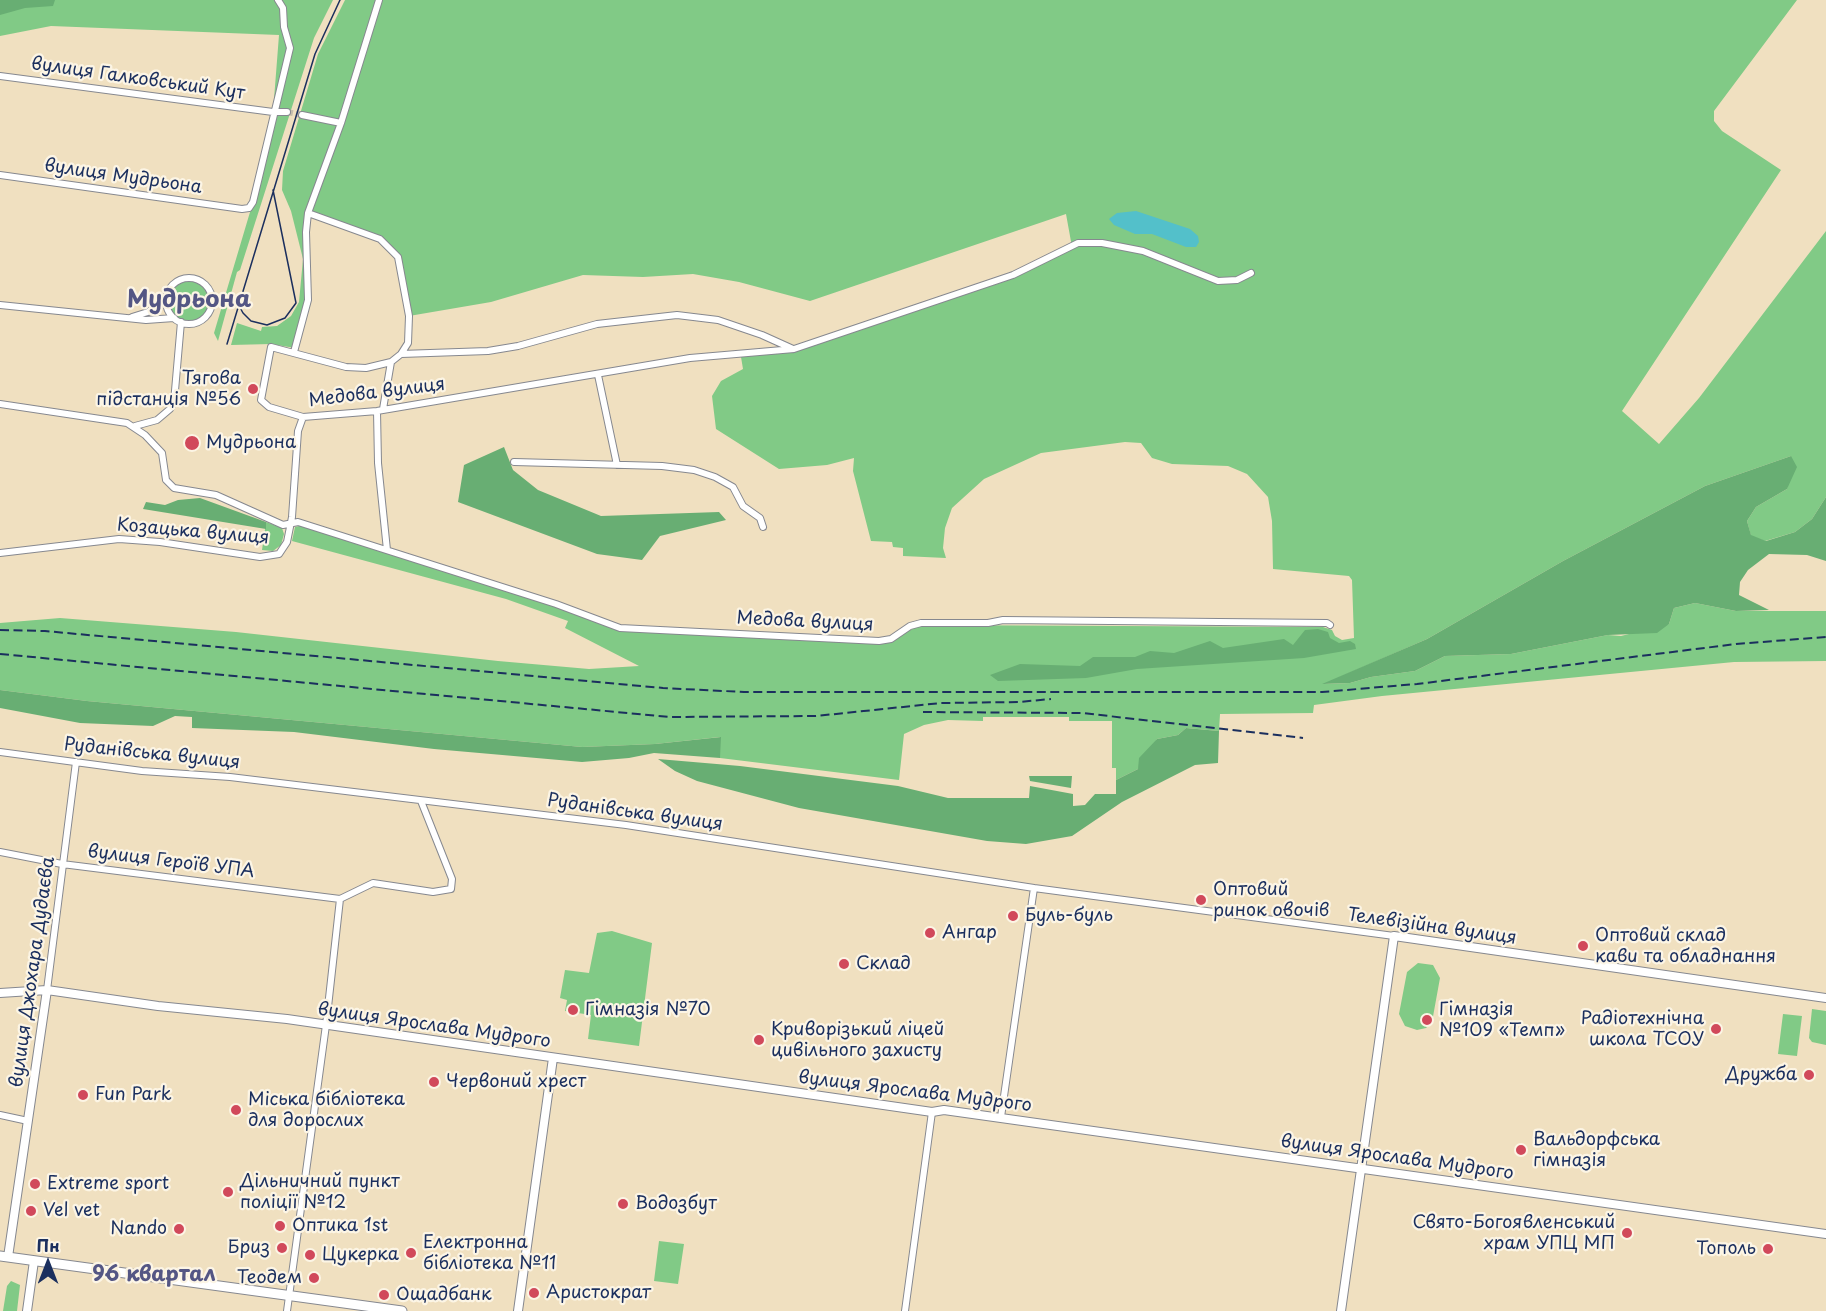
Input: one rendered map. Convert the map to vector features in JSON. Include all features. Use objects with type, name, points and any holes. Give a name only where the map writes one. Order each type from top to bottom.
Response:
[{"type":"main road","points":[[4,1257],[402,1311]]},
{"type":"street","points":[[273,112],[290,48],[284,27],[283,8],[278,0]]},
{"type":"street","points":[[294,352],[308,300],[306,232],[308,213],[341,123],[379,0]]},
{"type":"street","name":"вулиця Галковський Кут","points":[[0,76],[287,112]]},
{"type":"street","name":"вулиця Мудрьона","points":[[0,174],[242,209],[249,208],[253,202],[273,112]]},
{"type":"street","points":[[302,115],[341,123]]},
{"type":"street","points":[[303,417],[269,407],[261,400],[271,347],[294,352],[311,359],[357,368],[391,362],[401,354],[408,343],[409,316],[398,257],[380,239],[308,213]]},
{"type":"street","name":"Медова вулиця","points":[[291,524],[298,432],[303,417],[380,410],[690,358],[794,349],[1013,275],[1078,243],[1102,243],[1143,251],[1218,281],[1237,280],[1251,273]]},
{"type":"street","points":[[182,279],[196,279],[208,288],[211,300],[207,314],[195,322],[181,322],[174,318],[167,308],[166,300],[171,287],[182,279]]},
{"type":"street","points":[[130,318],[148,312],[166,300]]},
{"type":"street","points":[[0,305],[146,320],[174,318]]},
{"type":"street","points":[[401,354],[488,351],[518,346],[597,324],[677,315],[718,320],[794,349]]},
{"type":"street","points":[[0,404],[135,426],[157,420],[170,409],[174,402],[181,322]]},
{"type":"street","points":[[387,550],[378,463],[380,410],[391,362]]},
{"type":"street","points":[[598,375],[617,465]]},
{"type":"street","name":"Медова вулиця","points":[[135,426],[162,453],[166,480],[174,488],[216,495],[283,525],[298,522],[556,604],[620,628],[879,640],[891,639],[910,626],[921,623],[988,623],[1003,620],[1327,623],[1330,626]]},
{"type":"street","points":[[514,462],[680,468],[716,477],[737,491],[743,506],[760,518],[763,527]]},
{"type":"street","name":"Козацька вулиця","points":[[0,553],[119,538],[260,557],[279,554],[287,542],[291,524]]},
{"type":"street","name":"Руданівська вулиця","points":[[0,752],[142,771],[230,777],[626,825],[1034,888]]},
{"type":"street","name":"вулиця Джохара Дудаєва","points":[[4,1257],[28,1121],[76,762]]},
{"type":"street","points":[[287,1311],[326,1025],[340,899],[373,883],[433,892],[451,889],[452,879],[421,801]]},
{"type":"street","name":"вулиця Героїв УПА","points":[[0,852],[63,864],[340,899]]},
{"type":"street","points":[[1001,1118],[1034,888]]},
{"type":"street","name":"Телевізійна вулиця","points":[[1034,888],[1394,936],[1826,998]]},
{"type":"street","points":[[1341,1311],[1394,936]]},
{"type":"street","name":"вулиця Ярослава Мудрого","points":[[0,993],[47,990],[326,1025],[932,1112],[944,1110],[1826,1234]]},
{"type":"street","points":[[518,1311],[553,1058]]},
{"type":"street","points":[[905,1311],[932,1112]]},
{"type":"street","points":[[0,1115],[28,1121]]},
{"type":"street","points":[[27,1311],[34,1261]]},
{"type":"green space","points":[[0,0],[333,0],[314,38],[240,270],[237,272],[218,341],[214,333],[253,202],[273,112],[279,35],[51,26],[0,36]]},
{"type":"green space","points":[[0,0],[55,0],[53,6],[25,8],[0,15]]},
{"type":"green space","points":[[345,0],[1797,0],[1714,111],[1714,121],[1722,131],[1781,170],[1622,411],[1659,444],[1699,398],[1826,231],[1826,497],[1812,519],[1795,532],[1765,541],[1751,536],[1747,521],[1756,507],[1787,489],[1791,456],[1705,486],[1563,561],[1427,639],[1324,684],[1350,683],[1371,677],[1415,671],[1445,656],[1511,654],[1608,635],[1621,636],[1669,624],[1674,608],[1695,603],[1736,611],[1826,611],[1826,661],[1734,662],[1382,696],[1314,705],[1313,713],[1220,714],[1219,731],[1186,728],[1178,735],[1157,739],[1138,769],[1116,780],[1116,768],[1112,768],[1112,721],[1069,721],[1069,717],[983,717],[983,721],[948,720],[924,725],[904,734],[899,780],[720,758],[720,737],[655,744],[582,747],[87,701],[0,690],[0,623],[60,618],[236,632],[589,669],[639,666],[565,628],[568,621],[506,599],[292,541],[295,527],[303,525],[555,606],[619,630],[879,643],[922,625],[1323,627],[1332,630],[1335,636],[1342,640],[1354,638],[1352,580],[1349,576],[1273,569],[1272,521],[1268,497],[1247,474],[1228,466],[1172,464],[1152,458],[1141,443],[1125,442],[1041,453],[984,479],[952,508],[945,528],[943,548],[946,558],[903,556],[903,548],[893,547],[892,542],[871,541],[853,471],[854,458],[827,465],[779,469],[716,429],[712,396],[721,381],[743,369],[741,357],[796,351],[1016,277],[1072,247],[1066,214],[810,301],[739,282],[693,274],[643,277],[583,275],[491,302],[409,316],[398,257],[380,239],[309,213],[309,282],[295,348],[271,344],[231,345],[237,323],[261,331],[262,327],[277,326],[291,316],[299,302],[303,259],[291,211],[282,190],[283,171],[318,54]]},
{"type":"green space","points":[[189,279],[204,286],[211,301],[204,316],[189,323],[174,316],[167,301],[174,286]]},
{"type":"green space","points":[[504,447],[513,470],[538,490],[601,516],[719,512],[726,520],[660,536],[642,560],[597,554],[458,502],[464,465]]},
{"type":"green space","points":[[1791,456],[1797,467],[1787,489],[1756,507],[1747,521],[1751,535],[1766,541],[1795,532],[1812,519],[1826,497],[1826,561],[1807,555],[1769,554],[1748,570],[1740,582],[1739,595],[1769,610],[1736,611],[1695,603],[1674,608],[1669,624],[1657,633],[1608,635],[1511,654],[1445,656],[1415,671],[1371,677],[1350,683],[1322,684],[1427,639],[1563,561],[1705,486]]},
{"type":"green space","points":[[200,498],[266,522],[266,529],[143,509],[146,502],[165,505],[178,500]]},
{"type":"green space","points":[[266,522],[282,528],[284,534],[281,545],[273,551],[262,550]]},
{"type":"green space","points":[[1318,629],[1328,632],[1330,638],[1339,643],[1350,641],[1355,644],[1356,649],[1304,658],[1137,669],[1086,678],[998,681],[990,675],[1020,664],[1080,666],[1093,657],[1135,657],[1150,651],[1174,653],[1210,641],[1223,648],[1284,639],[1293,645],[1305,630]]},
{"type":"green space","points":[[0,690],[87,701],[582,747],[655,744],[721,737],[720,758],[654,753],[629,758],[582,762],[434,749],[294,732],[192,728],[192,717],[175,716],[153,726],[80,723],[0,708]]},
{"type":"green space","points":[[1186,728],[1219,731],[1218,763],[1195,765],[1122,802],[1072,836],[1026,844],[987,841],[799,808],[697,781],[675,771],[658,759],[740,766],[898,786],[948,798],[1029,798],[1030,786],[1073,794],[1073,806],[1085,805],[1095,794],[1116,794],[1116,780],[1138,769],[1139,758],[1157,739],[1178,735]]},
{"type":"green space","points":[[1029,776],[1072,776],[1071,788],[1030,781]]},
{"type":"green space","points":[[612,931],[652,943],[639,1046],[588,1039],[591,1015],[565,1011],[567,1000],[560,998],[565,970],[589,973],[597,933]]},
{"type":"green space","points":[[1418,963],[1433,965],[1440,978],[1432,1022],[1426,1028],[1417,1030],[1405,1026],[1399,1014],[1407,972]]},
{"type":"green space","points":[[1812,1009],[1826,1011],[1826,1045],[1812,1042],[1809,1038]]},
{"type":"green space","points":[[1783,1014],[1802,1016],[1797,1056],[1778,1054]]},
{"type":"green space","points":[[659,1241],[684,1244],[678,1284],[654,1281]]},
{"type":"green space","points":[[11,1281],[20,1285],[17,1311],[3,1311],[7,1286]]},
{"type":"water","points":[[1136,211],[1190,229],[1198,236],[1199,242],[1196,247],[1186,247],[1152,234],[1135,234],[1114,225],[1109,219],[1117,213]]},
{"type":"tunnel","points":[[287,112],[302,115]]},
{"type":"tram line","points":[[227,344],[315,54],[340,0]]},
{"type":"tram line","points":[[237,302],[251,321],[267,325],[285,318],[296,303],[273,190]]},
{"type":"railway","points":[[0,630],[45,631],[663,688],[744,692],[1322,692],[1417,684],[1736,644],[1826,637]]},
{"type":"railway","points":[[0,654],[670,717],[816,716],[941,703],[1019,702],[1051,699]]},
{"type":"railway","points":[[923,712],[1082,713],[1303,738]]},
{"type":"place","name":"Тягова підстанція №56","points":[[253,389]]},
{"type":"place","name":"Мудрьона","points":[[192,443]]},
{"type":"place","name":"Оптовий ринок овочів","points":[[1201,900]]},
{"type":"place","name":"Буль-буль","points":[[1013,916]]},
{"type":"place","name":"Ангар","points":[[930,933]]},
{"type":"place","name":"Оптовий склад кави та обладнання","points":[[1583,946]]},
{"type":"place","name":"Склад","points":[[844,964]]},
{"type":"place","name":"Гімназія №70","points":[[573,1010]]},
{"type":"place","name":"Гімназія №109 «Темп»","points":[[1427,1020]]},
{"type":"place","name":"Радіотехнічна школа ТСОУ","points":[[1716,1029]]},
{"type":"place","name":"Криворізький ліцей цивільного захисту","points":[[759,1040]]},
{"type":"place","name":"Дружба","points":[[1809,1075]]},
{"type":"place","name":"Червоний хрест","points":[[434,1082]]},
{"type":"place","name":"Fun Park","points":[[83,1095]]},
{"type":"place","name":"Міська бібліотека для дорослих","points":[[236,1110]]},
{"type":"place","name":"Вальдорфська гімназія","points":[[1521,1150]]},
{"type":"place","name":"Extreme sport","points":[[35,1184]]},
{"type":"place","name":"Дільничний пункт поліції №12","points":[[228,1192]]},
{"type":"place","name":"Водозбут","points":[[623,1204]]},
{"type":"place","name":"Vel vet","points":[[31,1211]]},
{"type":"place","name":"Оптика 1st","points":[[280,1226]]},
{"type":"place","name":"Nando","points":[[179,1229]]},
{"type":"place","name":"Свято-Богоявленський храм УПЦ МП","points":[[1627,1233]]},
{"type":"place","name":"Бриз","points":[[282,1248]]},
{"type":"place","name":"Тополь","points":[[1768,1249]]},
{"type":"place","name":"Електронна бібліотека №11","points":[[411,1253]]},
{"type":"place","name":"Цукерка","points":[[310,1255]]},
{"type":"place","name":"Теодем","points":[[314,1278]]},
{"type":"place","name":"Аристократ","points":[[534,1293]]},
{"type":"place","name":"Ощадбанк","points":[[384,1295]]},
{"type":"district","name":"Мудрьона","points":[[189,300]]},
{"type":"district","name":"96 квартал","points":[[154,1275]]}]
